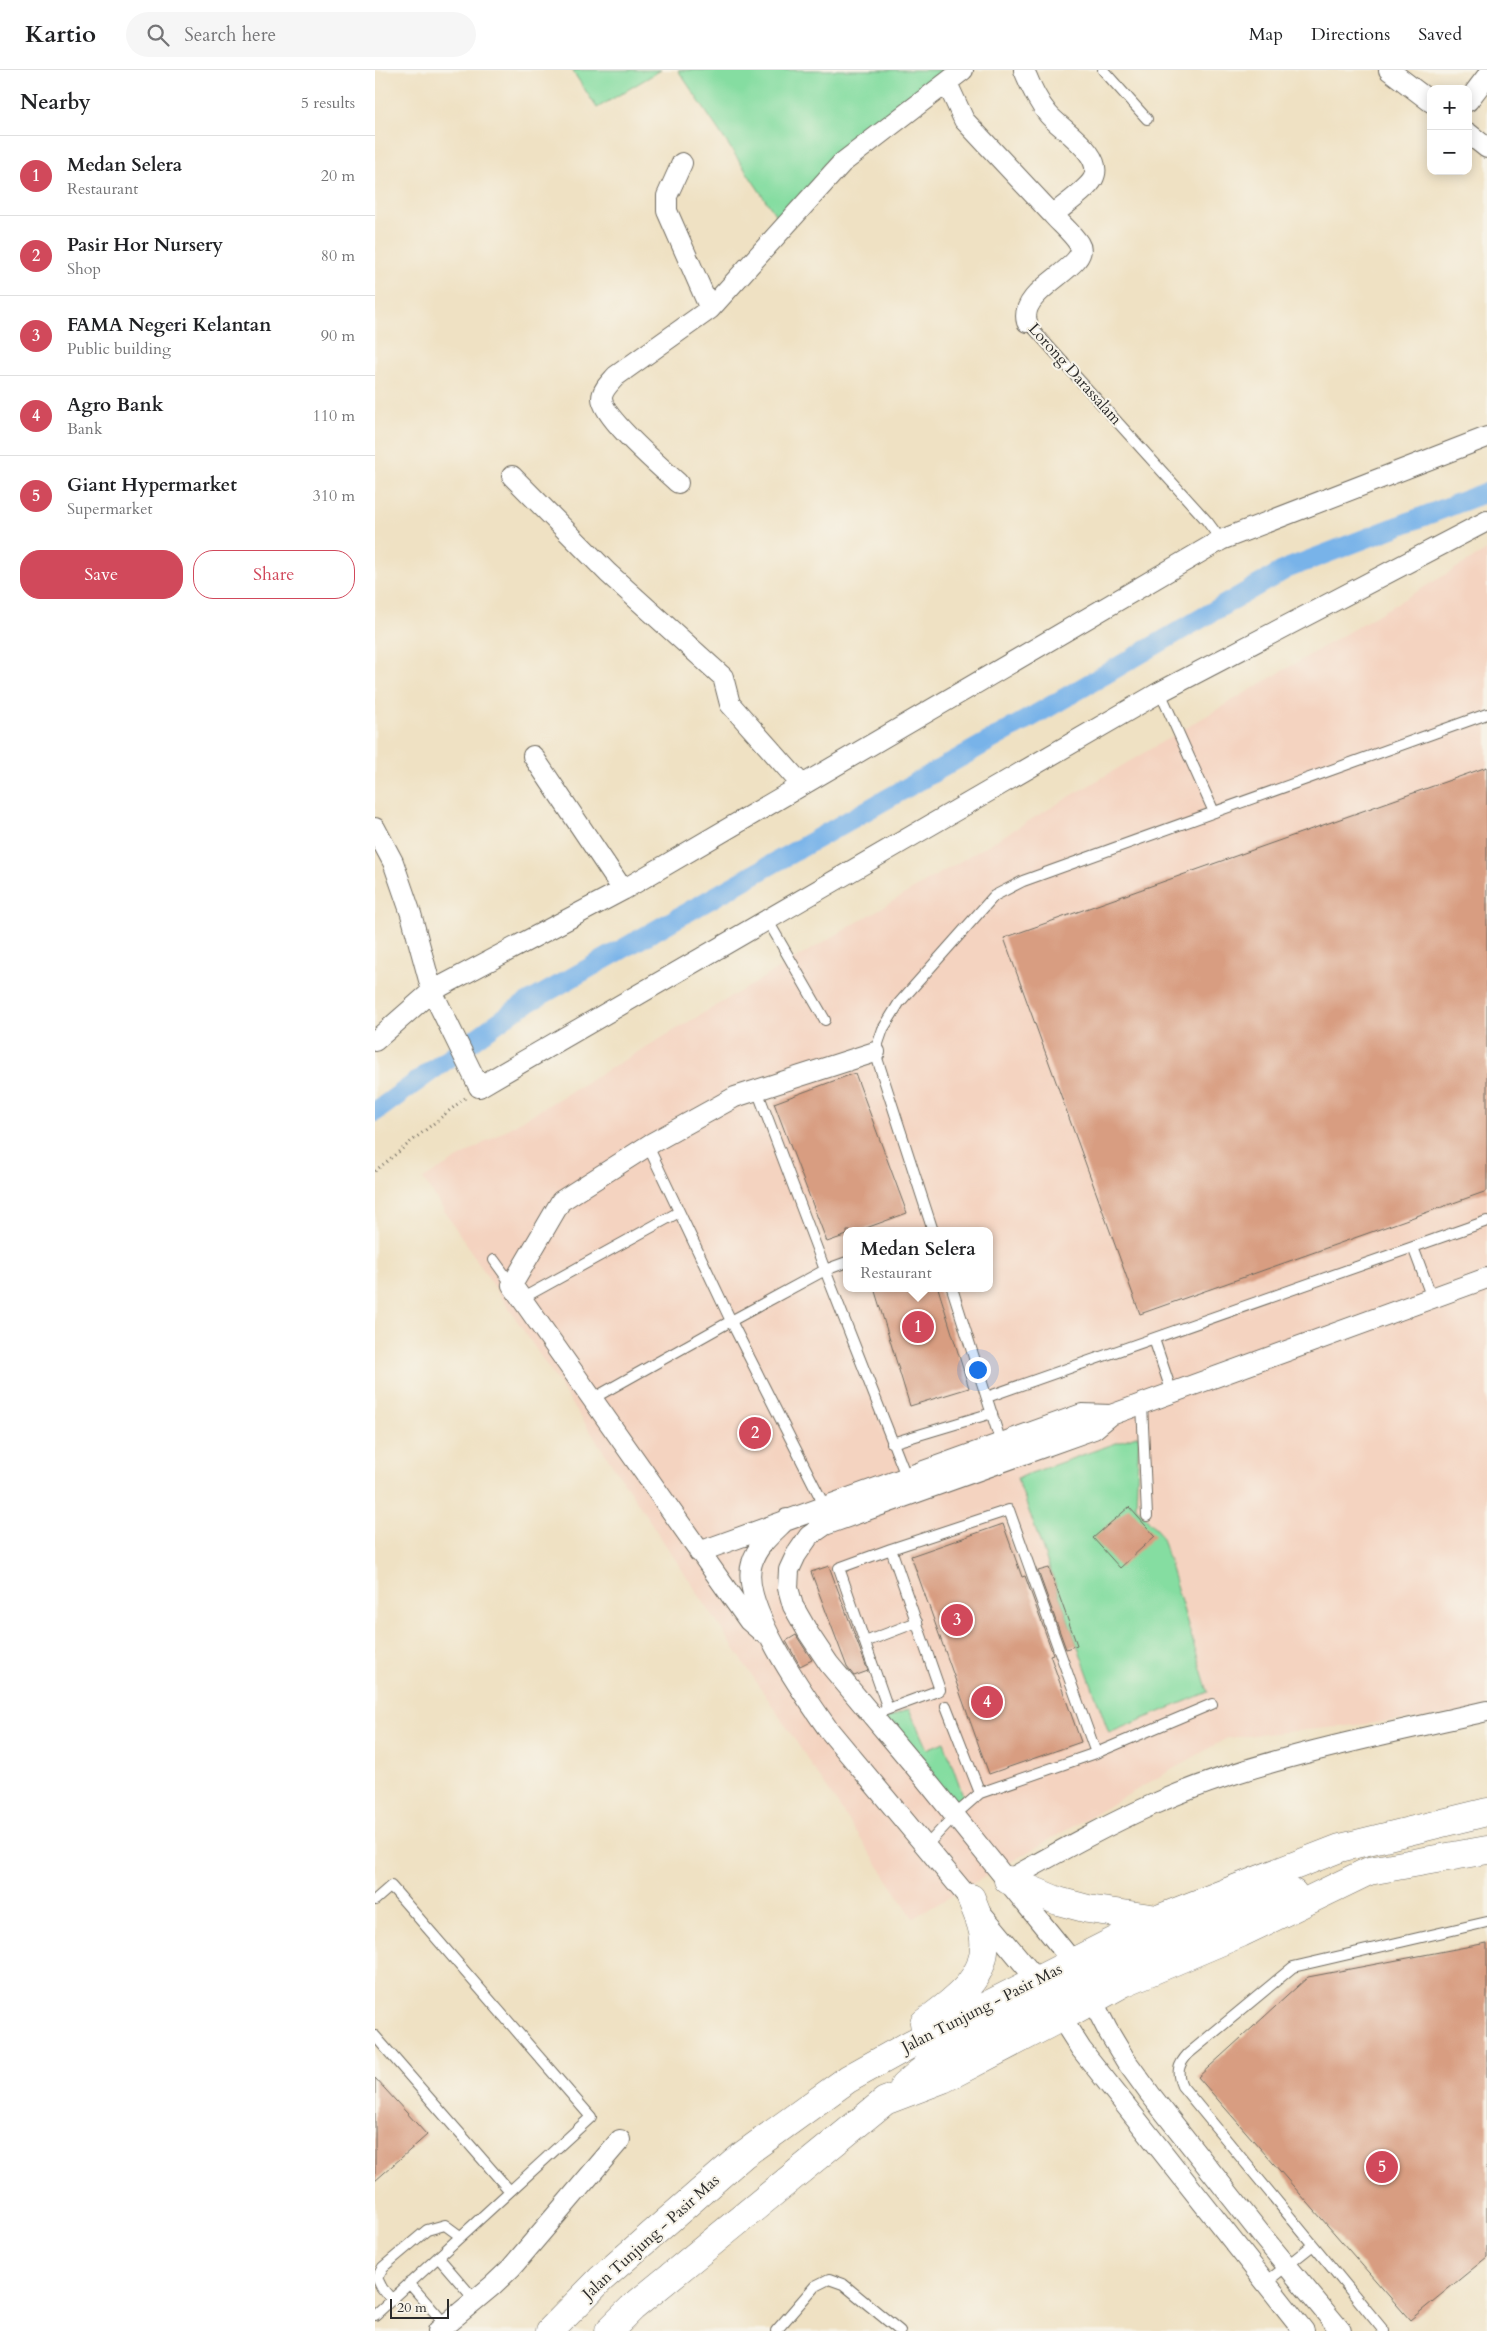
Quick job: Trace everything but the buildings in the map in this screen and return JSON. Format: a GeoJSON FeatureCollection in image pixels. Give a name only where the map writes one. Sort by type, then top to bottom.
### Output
{"type":"FeatureCollection","features":[{"type":"Feature","properties":{"kind":"main road","name":"Jalan Tunjung - Pasir Mas"},"geometry":{"type":"LineString","coordinates":[[550,2331],[601,2279],[743,2155],[848,2079],[1049,1998],[1083,1981],[1158,1919],[1340,1848],[1487,1812]]}},
{"type":"Feature","properties":{"kind":"main road","name":"Jalan Tunjung - Pasir Mas"},"geometry":{"type":"LineString","coordinates":[[609,2331],[633,2308],[885,2101],[943,2079],[1049,1998],[1083,1981],[1123,1983],[1241,1934],[1369,1871],[1487,1850]]}},
{"type":"Feature","properties":{"kind":"main road"},"geometry":{"type":"LineString","coordinates":[[1008,1880],[1058,1901],[1088,1909],[1158,1919]]}},
{"type":"Feature","properties":{"kind":"main road"},"geometry":{"type":"LineString","coordinates":[[848,2079],[949,2005],[968,1987],[978,1973],[985,1939],[981,1922],[971,1898]]}},
{"type":"Feature","properties":{"kind":"street"},"geometry":{"type":"LineString","coordinates":[[678,483],[623,430],[603,406],[602,397],[616,376],[710,309],[842,163],[963,70]]}},
{"type":"Feature","properties":{"kind":"street"},"geometry":{"type":"LineString","coordinates":[[947,83],[964,120],[1053,215],[1092,181],[1095,173],[1095,163],[1089,154],[1048,114],[1024,70]]}},
{"type":"Feature","properties":{"kind":"street"},"geometry":{"type":"LineString","coordinates":[[1389,70],[1427,99]]}},
{"type":"Feature","properties":{"kind":"street"},"geometry":{"type":"LineString","coordinates":[[1472,96],[1487,76]]}},
{"type":"Feature","properties":{"kind":"street"},"geometry":{"type":"LineString","coordinates":[[1472,136],[1487,148]]}},
{"type":"Feature","properties":{"kind":"street"},"geometry":{"type":"LineString","coordinates":[[682,163],[667,196],[667,211],[710,309]]}},
{"type":"Feature","properties":{"kind":"street","name":"Lorong Darassalam"},"geometry":{"type":"LineString","coordinates":[[1027,322],[1026,307],[1043,288],[1076,261],[1081,252],[1080,245],[1053,215]]}},
{"type":"Feature","properties":{"kind":"street"},"geometry":{"type":"LineString","coordinates":[[375,1041],[432,991],[623,890],[1221,540],[1487,438]]}},
{"type":"Feature","properties":{"kind":"street"},"geometry":{"type":"LineString","coordinates":[[511,476],[608,573],[723,677],[730,704],[802,785]]}},
{"type":"Feature","properties":{"kind":"street"},"geometry":{"type":"LineString","coordinates":[[375,828],[393,862],[411,914],[432,991],[477,1083],[768,921],[1160,692],[1487,521]]}},
{"type":"Feature","properties":{"kind":"street"},"geometry":{"type":"LineString","coordinates":[[533,756],[623,890]]}},
{"type":"Feature","properties":{"kind":"street"},"geometry":{"type":"LineString","coordinates":[[775,1643],[749,1621],[517,1292],[561,1201],[648,1146],[735,1097],[875,1052]]}},
{"type":"Feature","properties":{"kind":"street"},"geometry":{"type":"LineString","coordinates":[[1341,2331],[1146,2088],[1108,2031],[1083,1981],[1008,1880],[955,1815],[880,1712],[829,1664],[793,1606],[788,1588],[789,1570],[796,1555],[809,1536],[825,1525],[1094,1429],[1111,1415],[1487,1278]]}},
{"type":"Feature","properties":{"kind":"street"},"geometry":{"type":"LineString","coordinates":[[699,1552],[824,1505],[1082,1414],[1111,1415]]}},
{"type":"Feature","properties":{"kind":"street"},"geometry":{"type":"LineString","coordinates":[[787,1519],[759,1548],[751,1564],[749,1581],[754,1602],[799,1688],[828,1729],[971,1898],[1049,1998],[1081,2049],[1304,2331]]}},
{"type":"Feature","properties":{"kind":"street"},"geometry":{"type":"LineString","coordinates":[[1008,1880],[1103,1828],[1153,1804],[1211,1783],[1278,1761],[1487,1711]]}},
{"type":"Feature","properties":{"kind":"street"},"geometry":{"type":"LineString","coordinates":[[442,2328],[511,2268],[620,2140]]}},
{"type":"Feature","properties":{"kind":"lane"},"geometry":{"type":"LineString","coordinates":[[1103,70],[1147,119]]}},
{"type":"Feature","properties":{"kind":"lane","name":"Lorong Darassalam"},"geometry":{"type":"LineString","coordinates":[[1027,322],[1207,521],[1221,540]]}},
{"type":"Feature","properties":{"kind":"lane"},"geometry":{"type":"LineString","coordinates":[[1160,692],[1213,812]]}},
{"type":"Feature","properties":{"kind":"lane"},"geometry":{"type":"LineString","coordinates":[[931,1227],[875,1052],[883,1029],[899,1003],[994,896],[1023,881],[1487,714]]}},
{"type":"Feature","properties":{"kind":"lane"},"geometry":{"type":"LineString","coordinates":[[768,921],[825,1020]]}},
{"type":"Feature","properties":{"kind":"lane"},"geometry":{"type":"LineString","coordinates":[[757,1090],[906,1476]]}},
{"type":"Feature","properties":{"kind":"lane"},"geometry":{"type":"LineString","coordinates":[[648,1146],[731,1321],[824,1505]]}},
{"type":"Feature","properties":{"kind":"lane"},"geometry":{"type":"LineString","coordinates":[[494,1260],[517,1292],[679,1212]]}},
{"type":"Feature","properties":{"kind":"lane"},"geometry":{"type":"LineString","coordinates":[[987,1397],[1487,1221]]}},
{"type":"Feature","properties":{"kind":"lane"},"geometry":{"type":"LineString","coordinates":[[1413,1247],[1432,1298]]}},
{"type":"Feature","properties":{"kind":"lane"},"geometry":{"type":"LineString","coordinates":[[592,1399],[825,1270],[843,1263]]}},
{"type":"Feature","properties":{"kind":"lane"},"geometry":{"type":"LineString","coordinates":[[953,1292],[1001,1442]]}},
{"type":"Feature","properties":{"kind":"lane"},"geometry":{"type":"LineString","coordinates":[[1154,1339],[1172,1393]]}},
{"type":"Feature","properties":{"kind":"lane"},"geometry":{"type":"LineString","coordinates":[[1142,1404],[1147,1516]]}},
{"type":"Feature","properties":{"kind":"lane"},"geometry":{"type":"LineString","coordinates":[[892,1443],[992,1413]]}},
{"type":"Feature","properties":{"kind":"lane"},"geometry":{"type":"LineString","coordinates":[[891,1549],[940,1690],[880,1712],[865,1642],[839,1568],[891,1549],[1009,1510],[1096,1754]]}},
{"type":"Feature","properties":{"kind":"lane"},"geometry":{"type":"LineString","coordinates":[[865,1642],[917,1622]]}},
{"type":"Feature","properties":{"kind":"lane"},"geometry":{"type":"LineString","coordinates":[[927,1846],[955,1815],[981,1793],[1096,1754],[1212,1704]]}},
{"type":"Feature","properties":{"kind":"lane"},"geometry":{"type":"LineString","coordinates":[[946,1706],[981,1793]]}},
{"type":"Feature","properties":{"kind":"lane"},"geometry":{"type":"LineString","coordinates":[[375,1900],[391,1886],[591,2117],[375,2315]]}},
{"type":"Feature","properties":{"kind":"lane"},"geometry":{"type":"LineString","coordinates":[[1384,2331],[1182,2086],[1177,2075],[1179,2064],[1188,2054],[1293,1967],[1487,1922]]}},
{"type":"Feature","properties":{"kind":"lane"},"geometry":{"type":"LineString","coordinates":[[375,2036],[510,2191]]}},
{"type":"Feature","properties":{"kind":"lane"},"geometry":{"type":"LineString","coordinates":[[392,2300],[382,2288],[377,2278],[383,2267],[427,2230],[445,2225],[460,2236]]}},
{"type":"Feature","properties":{"kind":"lane"},"geometry":{"type":"LineString","coordinates":[[1265,2283],[1313,2245]]}},
{"type":"Feature","properties":{"kind":"lane"},"geometry":{"type":"LineString","coordinates":[[438,2257],[475,2300]]}},
{"type":"Feature","properties":{"kind":"lane"},"geometry":{"type":"LineString","coordinates":[[776,2331],[815,2286],[821,2281],[829,2279],[843,2284],[900,2331]]}},
{"type":"Feature","properties":{"kind":"lane"},"geometry":{"type":"LineString","coordinates":[[409,2283],[442,2328]]}},
{"type":"Feature","properties":{"kind":"path"},"geometry":{"type":"LineString","coordinates":[[375,1171],[477,1083]]}},
{"type":"Feature","properties":{"kind":"shaded area"},"geometry":{"type":"Polygon","coordinates":[[[1487,550],[1487,1712],[1227,1738],[913,1918],[423,1179],[1487,550]]]}},
{"type":"Feature","properties":{"kind":"green space"},"geometry":{"type":"Polygon","coordinates":[[[572,70],[661,70],[597,108],[572,70]]]}},
{"type":"Feature","properties":{"kind":"green space"},"geometry":{"type":"Polygon","coordinates":[[[678,70],[949,70],[779,220],[678,70]]]}},
{"type":"Feature","properties":{"kind":"green space"},"geometry":{"type":"Polygon","coordinates":[[[1139,1435],[1136,1506],[1161,1535],[1208,1692],[1109,1733],[1017,1478],[1139,1435]]]}},
{"type":"Feature","properties":{"kind":"green space"},"geometry":{"type":"Polygon","coordinates":[[[909,1709],[927,1749],[944,1742],[964,1798],[953,1807],[881,1720],[909,1709]]]}},
{"type":"Feature","properties":{"kind":"waterway"},"geometry":{"type":"LineString","coordinates":[[375,1112],[515,1010],[1049,707],[1286,569],[1487,492]]}},
{"type":"Feature","properties":{"kind":"place","name":"Medan Selera"},"geometry":{"type":"Point","coordinates":[918,1327]}},
{"type":"Feature","properties":{"kind":"place","name":"Pasir Hor Nursery"},"geometry":{"type":"Point","coordinates":[755,1433]}},
{"type":"Feature","properties":{"kind":"place","name":"FAMA Negeri Kelantan"},"geometry":{"type":"Point","coordinates":[957,1620]}},
{"type":"Feature","properties":{"kind":"place","name":"Agro Bank"},"geometry":{"type":"Point","coordinates":[987,1702]}},
{"type":"Feature","properties":{"kind":"place","name":"Giant Hypermarket"},"geometry":{"type":"Point","coordinates":[1382,2167]}}]}
